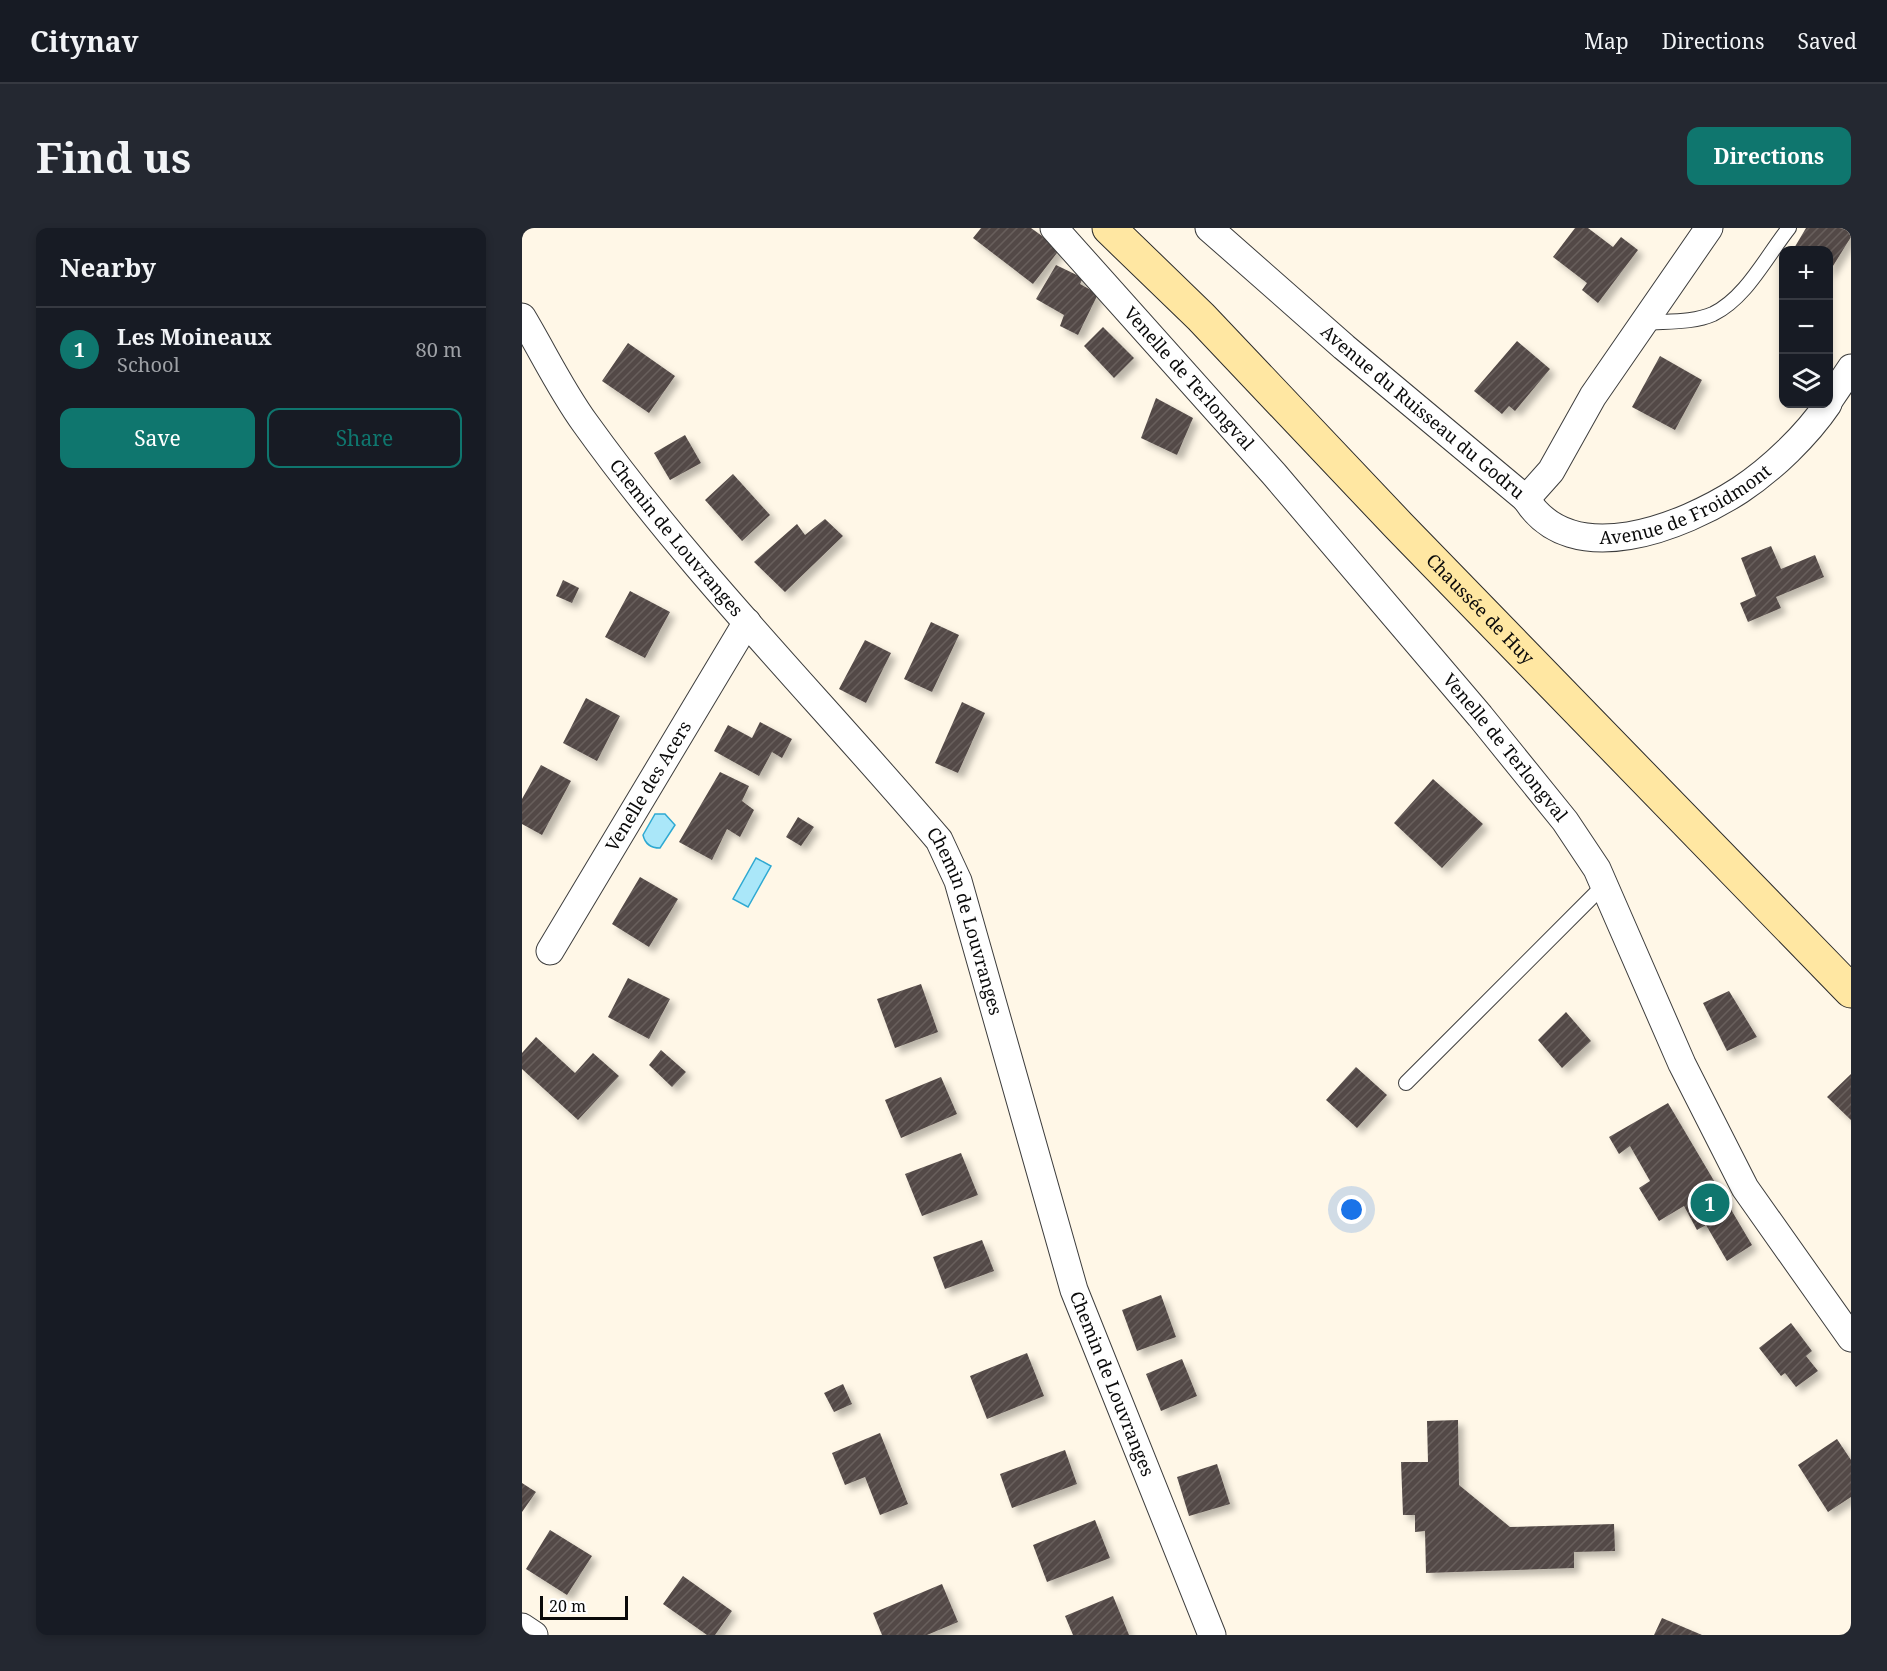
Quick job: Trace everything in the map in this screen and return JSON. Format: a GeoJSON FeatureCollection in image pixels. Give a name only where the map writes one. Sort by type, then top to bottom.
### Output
{"type":"FeatureCollection","features":[{"type":"Feature","properties":{"kind":"main road","name":"Chaussée de Huy"},"geometry":{"type":"LineString","coordinates":[[1109,228],[1201,317],[1399,526],[1851,991]]}},
{"type":"Feature","properties":{"kind":"street","name":"Venelle de Terlongval"},"geometry":{"type":"LineString","coordinates":[[1054,228],[1274,474],[1480,716],[1565,821],[1597,869],[1682,1064],[1745,1188],[1851,1338]]}},
{"type":"Feature","properties":{"kind":"street","name":"Avenue du Ruisseau du Godru"},"geometry":{"type":"LineString","coordinates":[[1209,228],[1344,347],[1526,499],[1551,471],[1593,396],[1644,323],[1700,232]]}},
{"type":"Feature","properties":{"kind":"street","name":"Chemin de Louvranges"},"geometry":{"type":"LineString","coordinates":[[522,317],[583,421],[693,561],[939,840],[957,881],[1074,1290],[1212,1635]]}},
{"type":"Feature","properties":{"kind":"street","name":"Avenue de Froidmont"},"geometry":{"type":"LineString","coordinates":[[1833,395],[1851,368]]}},
{"type":"Feature","properties":{"kind":"street","name":"Avenue de Froidmont"},"geometry":{"type":"LineString","coordinates":[[1526,499],[1534,512],[1551,527],[1569,535],[1616,538],[1647,531],[1712,506],[1742,489],[1817,420],[1825,408]]}},
{"type":"Feature","properties":{"kind":"street","name":"Venelle des Acers"},"geometry":{"type":"LineString","coordinates":[[550,951],[747,622]]}},
{"type":"Feature","properties":{"kind":"street"},"geometry":{"type":"LineString","coordinates":[[522,1627],[534,1635]]}},
{"type":"Feature","properties":{"kind":"lane"},"geometry":{"type":"LineString","coordinates":[[1644,323],[1695,319],[1712,314],[1744,292],[1760,264],[1789,228]]}},
{"type":"Feature","properties":{"kind":"lane"},"geometry":{"type":"LineString","coordinates":[[1406,1083],[1603,886]]}},
{"type":"Feature","properties":{"kind":"water"},"geometry":{"type":"Polygon","coordinates":[[[655,814],[665,814],[675,825],[660,848],[649,845],[643,835],[655,814]]]}},
{"type":"Feature","properties":{"kind":"water"},"geometry":{"type":"Polygon","coordinates":[[[756,858],[771,866],[748,907],[733,899],[756,858]]]}},
{"type":"Feature","properties":{"kind":"building"},"geometry":{"type":"Polygon","coordinates":[[[981,228],[1031,228],[1060,249],[1033,284],[973,238],[981,228]]]}},
{"type":"Feature","properties":{"kind":"building"},"geometry":{"type":"Polygon","coordinates":[[[1575,228],[1588,228],[1613,247],[1621,237],[1638,250],[1598,303],[1582,290],[1587,283],[1553,257],[1575,228]]]}},
{"type":"Feature","properties":{"kind":"building"},"geometry":{"type":"Polygon","coordinates":[[[1806,228],[1851,228],[1851,237],[1833,266],[1833,246],[1795,246],[1806,228]]]}},
{"type":"Feature","properties":{"kind":"building"},"geometry":{"type":"Polygon","coordinates":[[[1056,265],[1083,278],[1080,284],[1098,294],[1078,335],[1060,326],[1064,315],[1036,299],[1056,265]]]}},
{"type":"Feature","properties":{"kind":"building"},"geometry":{"type":"Polygon","coordinates":[[[1103,327],[1134,358],[1114,378],[1084,346],[1103,327]]]}},
{"type":"Feature","properties":{"kind":"building"},"geometry":{"type":"Polygon","coordinates":[[[1517,341],[1550,369],[1515,411],[1509,406],[1502,414],[1474,391],[1517,341]]]}},
{"type":"Feature","properties":{"kind":"building"},"geometry":{"type":"Polygon","coordinates":[[[628,343],[675,376],[649,413],[602,381],[628,343]]]}},
{"type":"Feature","properties":{"kind":"building"},"geometry":{"type":"Polygon","coordinates":[[[1660,356],[1702,380],[1675,430],[1632,407],[1660,356]]]}},
{"type":"Feature","properties":{"kind":"building"},"geometry":{"type":"Polygon","coordinates":[[[1156,398],[1193,418],[1177,455],[1141,438],[1156,398]]]}},
{"type":"Feature","properties":{"kind":"building"},"geometry":{"type":"Polygon","coordinates":[[[685,435],[701,463],[670,480],[654,453],[685,435]]]}},
{"type":"Feature","properties":{"kind":"building"},"geometry":{"type":"Polygon","coordinates":[[[733,474],[770,515],[742,541],[705,500],[733,474]]]}},
{"type":"Feature","properties":{"kind":"building"},"geometry":{"type":"Polygon","coordinates":[[[825,519],[843,536],[785,592],[754,562],[797,524],[805,535],[825,519]]]}},
{"type":"Feature","properties":{"kind":"building"},"geometry":{"type":"Polygon","coordinates":[[[1771,546],[1781,569],[1815,555],[1824,577],[1776,597],[1781,608],[1748,622],[1740,603],[1756,596],[1741,558],[1771,546]]]}},
{"type":"Feature","properties":{"kind":"building"},"geometry":{"type":"Polygon","coordinates":[[[563,580],[579,588],[572,603],[556,596],[563,580]]]}},
{"type":"Feature","properties":{"kind":"building"},"geometry":{"type":"Polygon","coordinates":[[[630,591],[670,612],[645,658],[605,637],[630,591]]]}},
{"type":"Feature","properties":{"kind":"building"},"geometry":{"type":"Polygon","coordinates":[[[931,622],[959,635],[932,692],[904,679],[931,622]]]}},
{"type":"Feature","properties":{"kind":"building"},"geometry":{"type":"Polygon","coordinates":[[[865,640],[891,653],[866,703],[839,689],[865,640]]]}},
{"type":"Feature","properties":{"kind":"building"},"geometry":{"type":"Polygon","coordinates":[[[586,698],[620,716],[597,761],[563,743],[586,698]]]}},
{"type":"Feature","properties":{"kind":"building"},"geometry":{"type":"Polygon","coordinates":[[[962,702],[985,713],[958,773],[935,763],[962,702]]]}},
{"type":"Feature","properties":{"kind":"building"},"geometry":{"type":"Polygon","coordinates":[[[760,722],[792,739],[782,758],[772,752],[759,776],[714,751],[728,725],[752,738],[760,722]]]}},
{"type":"Feature","properties":{"kind":"building"},"geometry":{"type":"Polygon","coordinates":[[[541,765],[571,781],[542,835],[522,824],[522,799],[541,765]]]}},
{"type":"Feature","properties":{"kind":"building"},"geometry":{"type":"Polygon","coordinates":[[[720,772],[749,786],[742,801],[754,810],[740,837],[727,829],[712,860],[679,842],[720,772]]]}},
{"type":"Feature","properties":{"kind":"building"},"geometry":{"type":"Polygon","coordinates":[[[1433,779],[1483,824],[1442,868],[1394,823],[1433,779]]]}},
{"type":"Feature","properties":{"kind":"building"},"geometry":{"type":"Polygon","coordinates":[[[798,817],[814,827],[801,846],[786,837],[798,817]]]}},
{"type":"Feature","properties":{"kind":"building"},"geometry":{"type":"Polygon","coordinates":[[[640,877],[678,899],[649,947],[612,924],[640,877]]]}},
{"type":"Feature","properties":{"kind":"building"},"geometry":{"type":"Polygon","coordinates":[[[628,978],[670,999],[649,1039],[608,1017],[628,978]]]}},
{"type":"Feature","properties":{"kind":"building"},"geometry":{"type":"Polygon","coordinates":[[[921,984],[938,1032],[895,1048],[877,999],[921,984]]]}},
{"type":"Feature","properties":{"kind":"building"},"geometry":{"type":"Polygon","coordinates":[[[1729,991],[1757,1037],[1727,1051],[1703,1003],[1729,991]]]}},
{"type":"Feature","properties":{"kind":"building"},"geometry":{"type":"Polygon","coordinates":[[[1566,1012],[1591,1041],[1562,1068],[1538,1040],[1566,1012]]]}},
{"type":"Feature","properties":{"kind":"building"},"geometry":{"type":"Polygon","coordinates":[[[536,1037],[575,1073],[593,1053],[619,1076],[578,1120],[522,1069],[522,1053],[536,1037]]]}},
{"type":"Feature","properties":{"kind":"building"},"geometry":{"type":"Polygon","coordinates":[[[661,1050],[686,1072],[672,1087],[649,1065],[661,1050]]]}},
{"type":"Feature","properties":{"kind":"building"},"geometry":{"type":"Polygon","coordinates":[[[1356,1067],[1387,1095],[1357,1128],[1326,1100],[1356,1067]]]}},
{"type":"Feature","properties":{"kind":"building"},"geometry":{"type":"Polygon","coordinates":[[[1851,1074],[1851,1120],[1827,1097],[1851,1074]]]}},
{"type":"Feature","properties":{"kind":"building"},"geometry":{"type":"Polygon","coordinates":[[[941,1077],[957,1114],[901,1138],[885,1100],[941,1077]]]}},
{"type":"Feature","properties":{"kind":"building"},"geometry":{"type":"Polygon","coordinates":[[[1668,1103],[1752,1245],[1727,1261],[1706,1225],[1697,1230],[1684,1206],[1659,1221],[1639,1188],[1650,1181],[1630,1146],[1619,1154],[1609,1137],[1668,1103]]]}},
{"type":"Feature","properties":{"kind":"building"},"geometry":{"type":"Polygon","coordinates":[[[961,1153],[978,1195],[922,1216],[905,1174],[961,1153]]]}},
{"type":"Feature","properties":{"kind":"building"},"geometry":{"type":"Polygon","coordinates":[[[982,1240],[994,1271],[945,1289],[933,1257],[982,1240]]]}},
{"type":"Feature","properties":{"kind":"building"},"geometry":{"type":"Polygon","coordinates":[[[1161,1295],[1176,1337],[1137,1351],[1122,1310],[1161,1295]]]}},
{"type":"Feature","properties":{"kind":"building"},"geometry":{"type":"Polygon","coordinates":[[[1791,1323],[1812,1351],[1806,1356],[1818,1371],[1796,1387],[1785,1373],[1781,1376],[1759,1348],[1791,1323]]]}},
{"type":"Feature","properties":{"kind":"building"},"geometry":{"type":"Polygon","coordinates":[[[1027,1353],[1044,1396],[987,1419],[970,1376],[1027,1353]]]}},
{"type":"Feature","properties":{"kind":"building"},"geometry":{"type":"Polygon","coordinates":[[[1182,1359],[1197,1396],[1161,1411],[1146,1374],[1182,1359]]]}},
{"type":"Feature","properties":{"kind":"building"},"geometry":{"type":"Polygon","coordinates":[[[843,1384],[852,1404],[834,1412],[824,1393],[843,1384]]]}},
{"type":"Feature","properties":{"kind":"building"},"geometry":{"type":"Polygon","coordinates":[[[1458,1420],[1459,1485],[1510,1527],[1614,1524],[1615,1551],[1574,1552],[1574,1568],[1426,1573],[1425,1531],[1415,1532],[1415,1515],[1403,1515],[1401,1462],[1428,1462],[1427,1421],[1458,1420]]]}},
{"type":"Feature","properties":{"kind":"building"},"geometry":{"type":"Polygon","coordinates":[[[880,1433],[908,1504],[880,1515],[865,1477],[845,1485],[832,1453],[880,1433]]]}},
{"type":"Feature","properties":{"kind":"building"},"geometry":{"type":"Polygon","coordinates":[[[1837,1439],[1851,1460],[1851,1497],[1828,1512],[1798,1465],[1837,1439]]]}},
{"type":"Feature","properties":{"kind":"building"},"geometry":{"type":"Polygon","coordinates":[[[1065,1450],[1077,1484],[1012,1508],[1000,1474],[1065,1450]]]}},
{"type":"Feature","properties":{"kind":"building"},"geometry":{"type":"Polygon","coordinates":[[[1217,1464],[1230,1504],[1189,1516],[1177,1477],[1217,1464]]]}},
{"type":"Feature","properties":{"kind":"building"},"geometry":{"type":"Polygon","coordinates":[[[522,1483],[536,1492],[522,1512],[522,1483]]]}},
{"type":"Feature","properties":{"kind":"building"},"geometry":{"type":"Polygon","coordinates":[[[1095,1520],[1110,1558],[1047,1582],[1033,1545],[1095,1520]]]}},
{"type":"Feature","properties":{"kind":"building"},"geometry":{"type":"Polygon","coordinates":[[[550,1530],[592,1556],[567,1595],[526,1569],[550,1530]]]}},
{"type":"Feature","properties":{"kind":"building"},"geometry":{"type":"Polygon","coordinates":[[[683,1576],[732,1611],[715,1635],[707,1635],[663,1604],[683,1576]]]}},
{"type":"Feature","properties":{"kind":"building"},"geometry":{"type":"Polygon","coordinates":[[[942,1584],[958,1622],[927,1635],[882,1635],[873,1613],[942,1584]]]}},
{"type":"Feature","properties":{"kind":"building"},"geometry":{"type":"Polygon","coordinates":[[[1113,1596],[1129,1635],[1073,1635],[1065,1616],[1113,1596]]]}},
{"type":"Feature","properties":{"kind":"building"},"geometry":{"type":"Polygon","coordinates":[[[1662,1618],[1702,1635],[1654,1635],[1662,1618]]]}},
{"type":"Feature","properties":{"kind":"place","name":"Les Moineaux"},"geometry":{"type":"Point","coordinates":[1710,1203]}}]}
